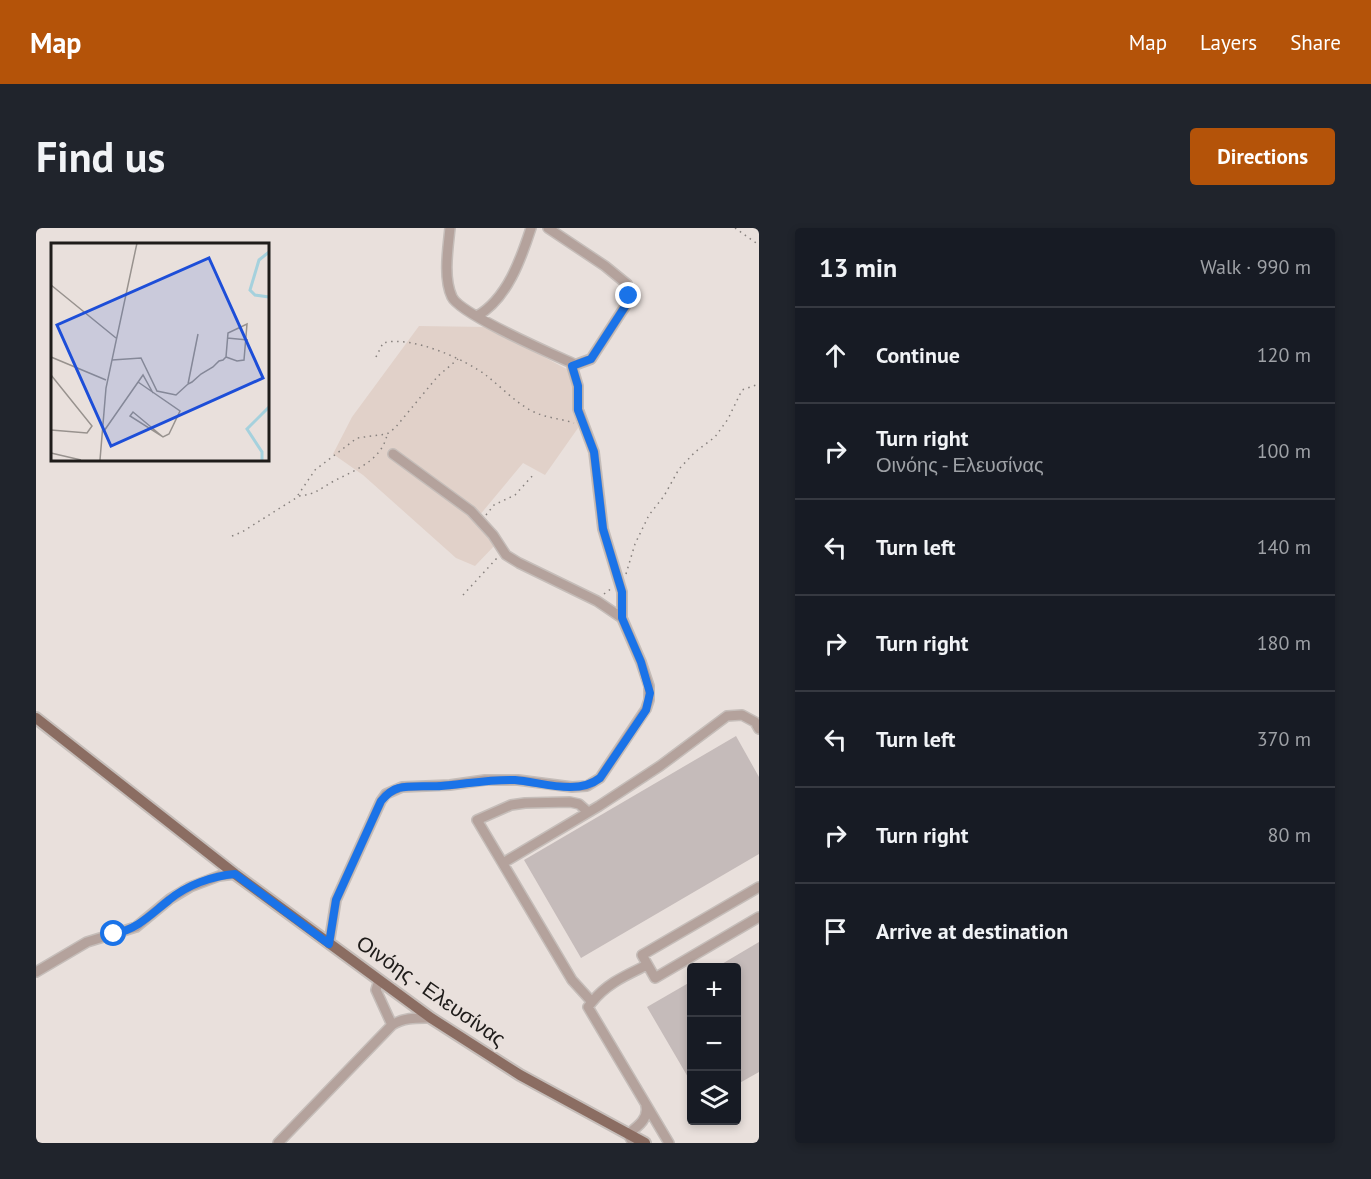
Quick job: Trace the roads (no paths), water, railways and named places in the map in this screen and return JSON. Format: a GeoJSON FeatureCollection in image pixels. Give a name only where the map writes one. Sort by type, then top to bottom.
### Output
{"type":"FeatureCollection","features":[{"type":"Feature","properties":{"kind":"main road","name":"Οινόης - Ελευσίνας"},"geometry":{"type":"LineString","coordinates":[[36,718],[235,874],[432,1018],[520,1075],[630,1138],[645,1143]]}},
{"type":"Feature","properties":{"kind":"street"},"geometry":{"type":"LineString","coordinates":[[329,944],[336,900],[386,794],[402,787],[450,785],[485,780],[518,780],[581,787],[594,783],[600,778],[646,710],[649,700],[649,686],[622,618],[622,592],[603,529],[594,452],[578,410],[574,364],[477,316],[456,303],[448,279],[450,228]]}},
{"type":"Feature","properties":{"kind":"street"},"geometry":{"type":"LineString","coordinates":[[477,316],[489,309],[500,295],[523,253],[531,228]]}},
{"type":"Feature","properties":{"kind":"street"},"geometry":{"type":"LineString","coordinates":[[548,228],[605,266],[627,284],[629,291],[626,305],[591,359],[574,371]]}},
{"type":"Feature","properties":{"kind":"street"},"geometry":{"type":"LineString","coordinates":[[393,454],[471,511],[506,555],[597,601],[622,618]]}},
{"type":"Feature","properties":{"kind":"street"},"geometry":{"type":"LineString","coordinates":[[503,862],[660,766],[727,717],[742,715],[755,722],[759,729]]}},
{"type":"Feature","properties":{"kind":"street"},"geometry":{"type":"LineString","coordinates":[[588,812],[579,804],[570,802],[525,803],[511,805],[477,820],[572,980],[592,1002]]}},
{"type":"Feature","properties":{"kind":"street"},"geometry":{"type":"LineString","coordinates":[[36,972],[87,942],[136,927],[170,899],[190,887],[219,876],[235,874]]}},
{"type":"Feature","properties":{"kind":"street"},"geometry":{"type":"LineString","coordinates":[[759,886],[642,955],[655,978],[759,917]]}},
{"type":"Feature","properties":{"kind":"street"},"geometry":{"type":"LineString","coordinates":[[648,965],[616,979],[599,993],[588,1007],[669,1143]]}},
{"type":"Feature","properties":{"kind":"street"},"geometry":{"type":"LineString","coordinates":[[379,980],[376,990],[392,1025]]}},
{"type":"Feature","properties":{"kind":"street"},"geometry":{"type":"LineString","coordinates":[[278,1143],[392,1025],[399,1020],[409,1018],[432,1018]]}},
{"type":"Feature","properties":{"kind":"street"},"geometry":{"type":"LineString","coordinates":[[630,1138],[647,1112],[646,1104]]}}]}
